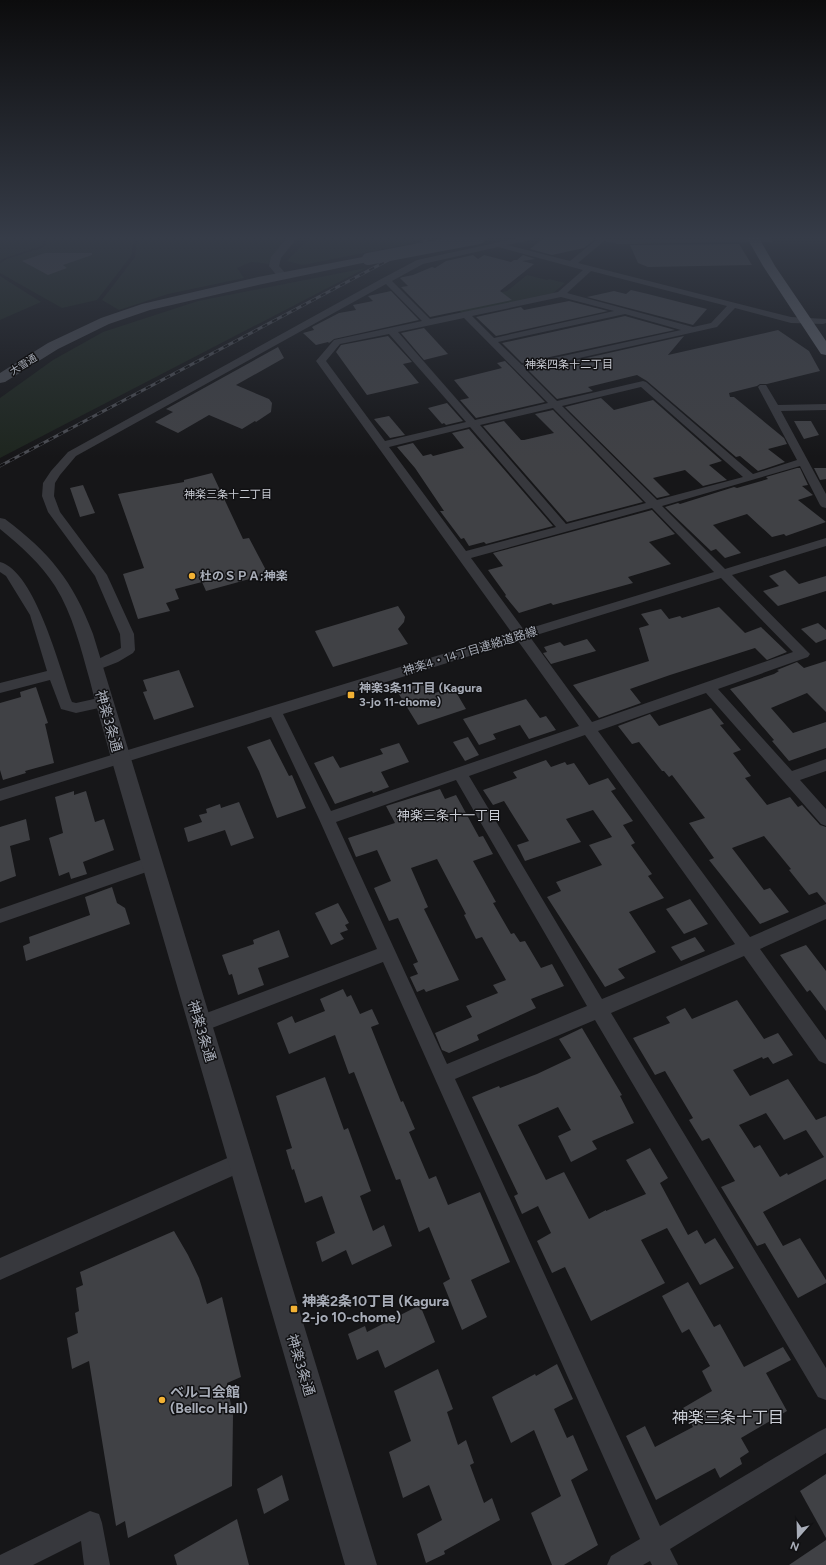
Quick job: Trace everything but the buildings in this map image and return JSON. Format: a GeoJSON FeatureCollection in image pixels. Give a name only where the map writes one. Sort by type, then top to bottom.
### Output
{"type":"FeatureCollection","features":[{"type":"Feature","properties":{"kind":"highway"},"geometry":{"type":"LineString","coordinates":[[799,311],[826,351]]}},
{"type":"Feature","properties":{"kind":"highway"},"geometry":{"type":"LineString","coordinates":[[816,311],[825,323]]}},
{"type":"Feature","properties":{"kind":"main road","name":"大雪通"},"geometry":{"type":"LineString","coordinates":[[0,379],[53,346],[105,321],[134,311]]}},
{"type":"Feature","properties":{"kind":"street"},"geometry":{"type":"LineString","coordinates":[[95,666],[113,659],[128,650],[127,634],[101,575],[54,512],[48,496],[49,484],[55,473],[72,454],[330,311]]}},
{"type":"Feature","properties":{"kind":"street"},"geometry":{"type":"LineString","coordinates":[[417,311],[429,323]]}},
{"type":"Feature","properties":{"kind":"street"},"geometry":{"type":"LineString","coordinates":[[484,311],[337,342],[320,361],[826,1055]]}},
{"type":"Feature","properties":{"kind":"street"},"geometry":{"type":"LineString","coordinates":[[623,311],[693,330]]}},
{"type":"Feature","properties":{"kind":"street"},"geometry":{"type":"LineString","coordinates":[[518,369],[714,325],[727,311]]}},
{"type":"Feature","properties":{"kind":"street"},"geometry":{"type":"LineString","coordinates":[[756,311],[791,320],[825,323]]}},
{"type":"Feature","properties":{"kind":"street"},"geometry":{"type":"LineString","coordinates":[[491,341],[626,312]]}},
{"type":"Feature","properties":{"kind":"street"},"geometry":{"type":"LineString","coordinates":[[327,820],[803,654],[466,315]]}},
{"type":"Feature","properties":{"kind":"street"},"geometry":{"type":"LineString","coordinates":[[392,331],[564,528]]}},
{"type":"Feature","properties":{"kind":"street"},"geometry":{"type":"LineString","coordinates":[[382,445],[643,384],[751,478]]}},
{"type":"Feature","properties":{"kind":"street"},"geometry":{"type":"LineString","coordinates":[[763,388],[826,505]]}},
{"type":"Feature","properties":{"kind":"street"},"geometry":{"type":"LineString","coordinates":[[774,408],[826,407]]}},
{"type":"Feature","properties":{"kind":"street"},"geometry":{"type":"LineString","coordinates":[[463,556],[751,478],[803,462]]}},
{"type":"Feature","properties":{"kind":"street","name":"神楽3条通"},"geometry":{"type":"LineString","coordinates":[[0,522],[27,543],[49,567],[68,594],[80,621],[95,666],[103,702],[361,1565]]}},
{"type":"Feature","properties":{"kind":"street","name":"神楽4・14丁目連絡道路線"},"geometry":{"type":"LineString","coordinates":[[0,795],[826,542]]}},
{"type":"Feature","properties":{"kind":"street"},"geometry":{"type":"LineString","coordinates":[[0,566],[11,573],[36,615],[66,704],[76,708],[103,702]]}},
{"type":"Feature","properties":{"kind":"street"},"geometry":{"type":"LineString","coordinates":[[0,688],[55,674]]}},
{"type":"Feature","properties":{"kind":"street"},"geometry":{"type":"LineString","coordinates":[[709,687],[826,820]]}},
{"type":"Feature","properties":{"kind":"street"},"geometry":{"type":"LineString","coordinates":[[275,711],[327,820],[660,1554]]}},
{"type":"Feature","properties":{"kind":"street"},"geometry":{"type":"LineString","coordinates":[[789,778],[826,765]]}},
{"type":"Feature","properties":{"kind":"street"},"geometry":{"type":"LineString","coordinates":[[460,774],[599,1010],[826,1388]]}},
{"type":"Feature","properties":{"kind":"street"},"geometry":{"type":"LineString","coordinates":[[0,916],[152,863]]}},
{"type":"Feature","properties":{"kind":"street"},"geometry":{"type":"LineString","coordinates":[[442,1075],[747,947],[826,911]]}},
{"type":"Feature","properties":{"kind":"street"},"geometry":{"type":"LineString","coordinates":[[199,1024],[387,953]]}},
{"type":"Feature","properties":{"kind":"street"},"geometry":{"type":"LineString","coordinates":[[0,1269],[241,1162]]}},
{"type":"Feature","properties":{"kind":"street"},"geometry":{"type":"LineString","coordinates":[[620,1565],[660,1554],[826,1440]]}},
{"type":"Feature","properties":{"kind":"street"},"geometry":{"type":"LineString","coordinates":[[7,1565],[90,1523],[97,1565]]}},
{"type":"Feature","properties":{"kind":"shaded area"},"geometry":{"type":"Polygon","coordinates":[[[0,311],[20,311],[0,320],[0,311]]]}},
{"type":"Feature","properties":{"kind":"shaded area"},"geometry":{"type":"Polygon","coordinates":[[[167,311],[283,311],[0,458],[0,398],[53,360],[103,332],[167,311]]]}},
{"type":"Feature","properties":{"kind":"shaded area"},"geometry":{"type":"Polygon","coordinates":[[[460,311],[472,311],[462,313],[460,311]]]}},
{"type":"Feature","properties":{"kind":"railway"},"geometry":{"type":"LineString","coordinates":[[0,466],[292,311]]}},
{"type":"Feature","properties":{"kind":"place","name":"杜のＳＰＡ;神楽"},"geometry":{"type":"Point","coordinates":[192,576]}},
{"type":"Feature","properties":{"kind":"place","name":"神楽3条11丁目 (Kagura 3-jo 11-chome)"},"geometry":{"type":"Point","coordinates":[351,695]}},
{"type":"Feature","properties":{"kind":"place","name":"神楽2条10丁目 (Kagura 2-jo 10-chome)"},"geometry":{"type":"Point","coordinates":[294,1309]}},
{"type":"Feature","properties":{"kind":"place","name":"ベルコ会館 (Bellco Hall)"},"geometry":{"type":"Point","coordinates":[162,1400]}},
{"type":"Feature","properties":{"kind":"district","name":"神楽四条十二丁目"},"geometry":{"type":"Point","coordinates":[569,364]}},
{"type":"Feature","properties":{"kind":"district","name":"神楽三条十二丁目"},"geometry":{"type":"Point","coordinates":[228,494]}},
{"type":"Feature","properties":{"kind":"district","name":"神楽三条十一丁目"},"geometry":{"type":"Point","coordinates":[449,815]}},
{"type":"Feature","properties":{"kind":"district","name":"神楽三条十丁目"},"geometry":{"type":"Point","coordinates":[728,1417]}}]}
